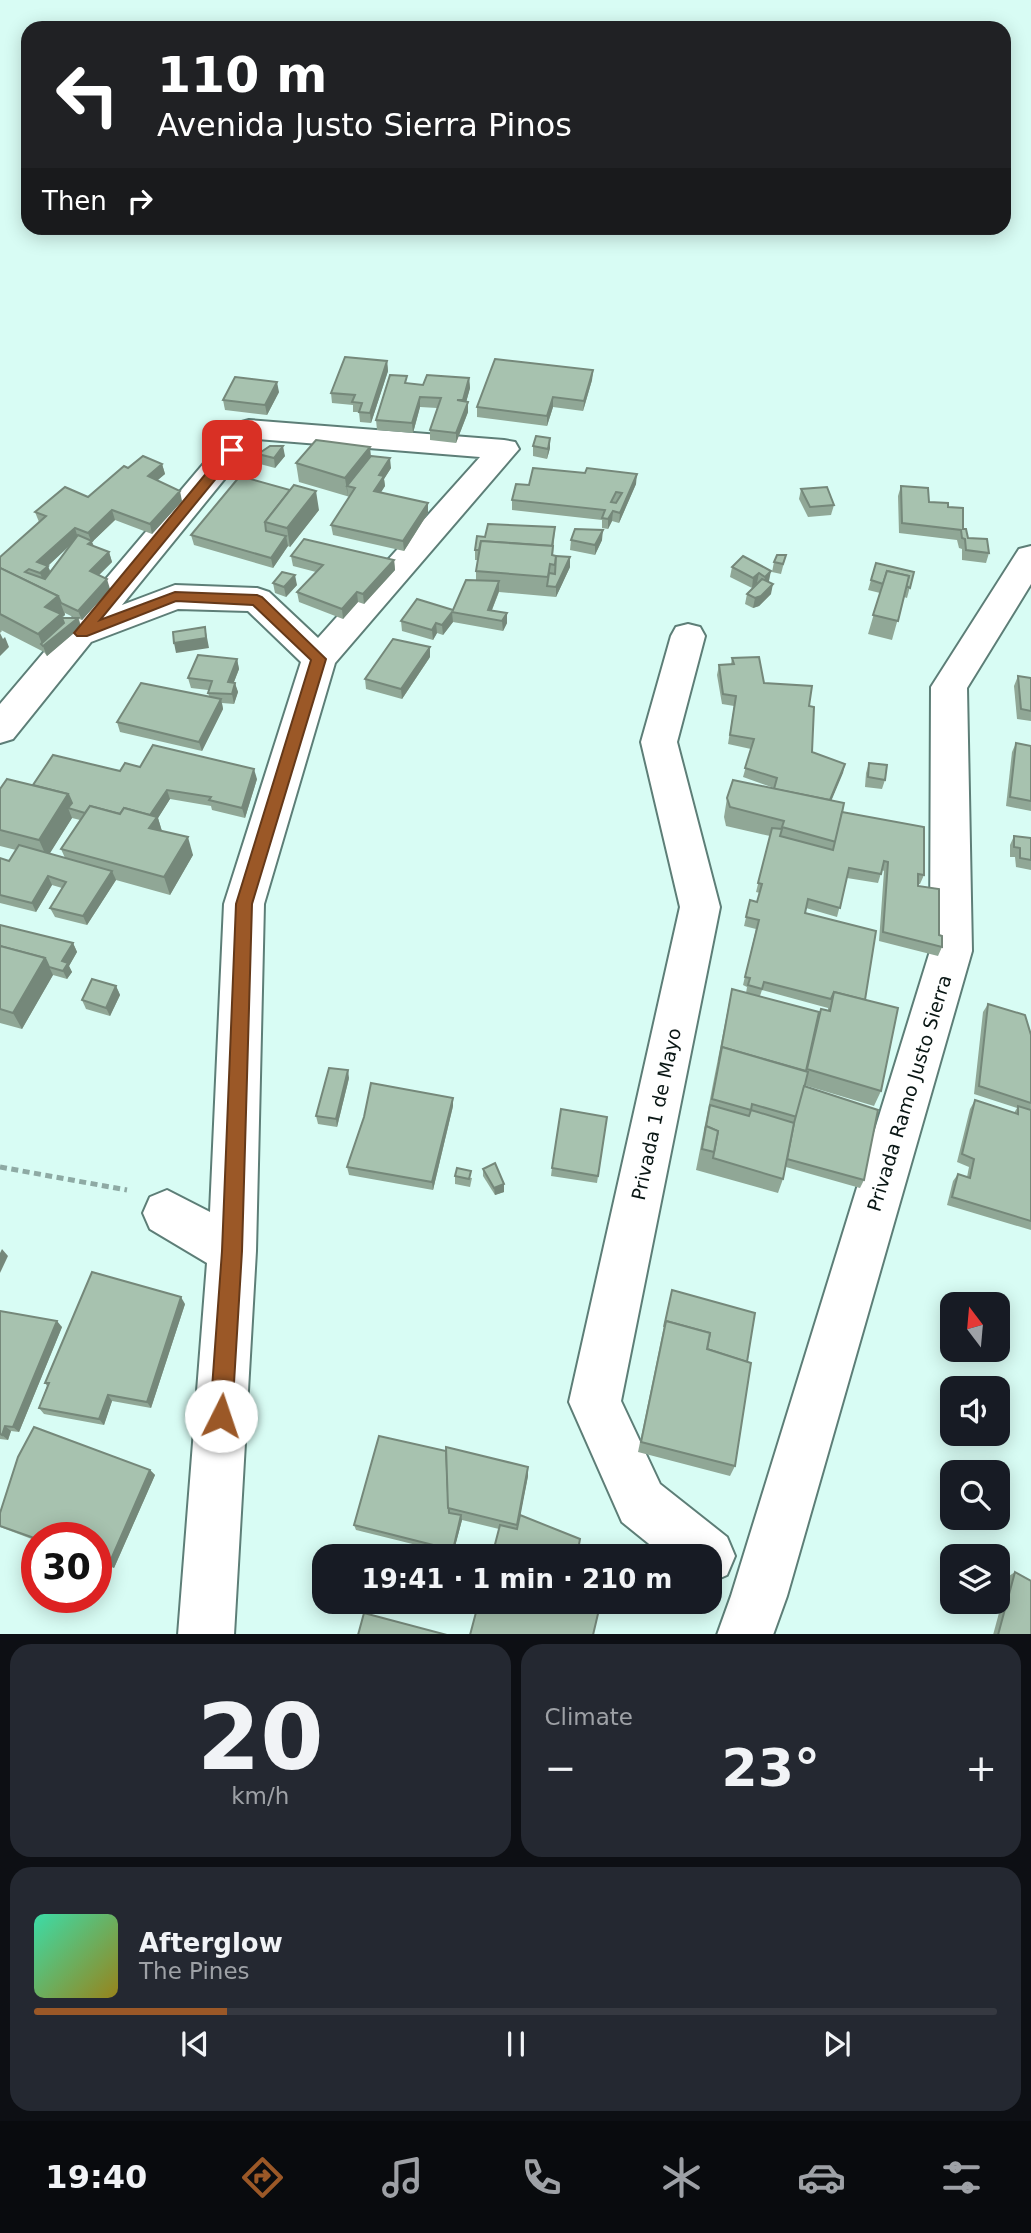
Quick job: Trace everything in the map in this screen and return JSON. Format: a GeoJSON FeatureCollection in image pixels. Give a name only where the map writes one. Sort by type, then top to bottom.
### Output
{"type":"FeatureCollection","features":[{"type":"Feature","properties":{"kind":"street"},"geometry":{"type":"LineString","coordinates":[[0,729],[249,429],[504,449],[319,659],[244,904],[232,1251],[206,1634]]}},
{"type":"Feature","properties":{"kind":"street","name":"Privada Ramo Justo Sierra"},"geometry":{"type":"LineString","coordinates":[[752,1615],[951,951],[949,687],[1031,557]]}},
{"type":"Feature","properties":{"kind":"street"},"geometry":{"type":"LineString","coordinates":[[82,633],[175,597],[257,600],[319,659]]}},
{"type":"Feature","properties":{"kind":"street","name":"Privada 1 de Mayo"},"geometry":{"type":"LineString","coordinates":[[688,636],[659,742],[700,907],[595,1402],[641,1503],[693,1544]]}},
{"type":"Feature","properties":{"kind":"street"},"geometry":{"type":"LineString","coordinates":[[167,1213],[232,1251]]}},
{"type":"Feature","properties":{"kind":"street","name":"Privada 1 de Mayo"},"geometry":{"type":"LineString","coordinates":[[722,1575],[752,1615]]}},
{"type":"Feature","properties":{"kind":"path"},"geometry":{"type":"LineString","coordinates":[[0,1167],[120,1187],[167,1213]]}},
{"type":"Feature","properties":{"kind":"building"},"geometry":{"type":"Polygon","coordinates":[[[345,357],[387,361],[370,413],[359,412],[362,403],[352,402],[355,395],[331,393],[345,357]]]}},
{"type":"Feature","properties":{"kind":"building"},"geometry":{"type":"Polygon","coordinates":[[[495,359],[593,370],[584,401],[553,397],[547,416],[477,407],[495,359]]]}},
{"type":"Feature","properties":{"kind":"building"},"geometry":{"type":"Polygon","coordinates":[[[390,375],[407,376],[405,383],[423,385],[427,375],[469,378],[463,400],[457,400],[468,402],[456,433],[430,430],[441,398],[420,397],[412,423],[376,420],[390,375]]]}},
{"type":"Feature","properties":{"kind":"building"},"geometry":{"type":"Polygon","coordinates":[[[235,377],[277,382],[265,405],[223,400],[235,377]]]}},
{"type":"Feature","properties":{"kind":"building"},"geometry":{"type":"Polygon","coordinates":[[[536,436],[550,438],[548,449],[533,446],[536,436]]]}},
{"type":"Feature","properties":{"kind":"building"},"geometry":{"type":"Polygon","coordinates":[[[316,440],[370,447],[345,478],[296,463],[316,440]]]}},
{"type":"Feature","properties":{"kind":"building"},"geometry":{"type":"Polygon","coordinates":[[[270,446],[283,446],[274,458],[258,454],[270,446]]]}},
{"type":"Feature","properties":{"kind":"building"},"geometry":{"type":"Polygon","coordinates":[[[143,456],[162,464],[148,476],[180,491],[150,524],[112,510],[88,533],[75,528],[37,562],[48,566],[40,573],[29,569],[25,572],[45,579],[78,535],[92,541],[88,544],[109,552],[90,571],[107,579],[78,611],[61,603],[58,596],[0,568],[0,557],[46,516],[35,512],[65,487],[88,497],[124,466],[128,468],[143,456]]]}},
{"type":"Feature","properties":{"kind":"building"},"geometry":{"type":"Polygon","coordinates":[[[371,456],[390,458],[379,475],[384,476],[374,491],[428,503],[403,541],[331,525],[355,488],[347,486],[371,456]]]}},
{"type":"Feature","properties":{"kind":"building"},"geometry":{"type":"Polygon","coordinates":[[[533,468],[585,473],[587,468],[637,474],[620,513],[613,511],[608,519],[602,518],[605,510],[512,500],[516,484],[529,485],[533,468]],[[616,492],[611,502],[616,503],[622,493],[616,492]]]}},
{"type":"Feature","properties":{"kind":"building"},"geometry":{"type":"Polygon","coordinates":[[[240,476],[290,490],[265,522],[266,531],[286,536],[271,558],[191,535],[240,476]]]}},
{"type":"Feature","properties":{"kind":"building"},"geometry":{"type":"Polygon","coordinates":[[[294,485],[316,491],[287,528],[265,522],[294,485]]]}},
{"type":"Feature","properties":{"kind":"building"},"geometry":{"type":"Polygon","coordinates":[[[901,486],[928,488],[929,502],[948,503],[948,507],[963,508],[963,529],[966,529],[968,538],[987,539],[989,553],[966,550],[961,530],[902,523],[901,486]]]}},
{"type":"Feature","properties":{"kind":"building"},"geometry":{"type":"Polygon","coordinates":[[[827,487],[834,505],[810,507],[801,489],[827,487]]]}},
{"type":"Feature","properties":{"kind":"building"},"geometry":{"type":"Polygon","coordinates":[[[488,524],[555,527],[552,546],[481,541],[479,550],[475,550],[477,536],[485,537],[488,524]]]}},
{"type":"Feature","properties":{"kind":"building"},"geometry":{"type":"Polygon","coordinates":[[[575,529],[603,530],[595,545],[571,540],[575,529]]]}},
{"type":"Feature","properties":{"kind":"building"},"geometry":{"type":"Polygon","coordinates":[[[304,539],[394,560],[363,594],[357,592],[342,609],[297,592],[323,565],[291,556],[304,539]]]}},
{"type":"Feature","properties":{"kind":"building"},"geometry":{"type":"Polygon","coordinates":[[[481,541],[553,546],[555,565],[550,564],[548,577],[476,571],[481,541]]]}},
{"type":"Feature","properties":{"kind":"building"},"geometry":{"type":"Polygon","coordinates":[[[777,555],[786,555],[783,564],[774,562],[777,555]]]}},
{"type":"Feature","properties":{"kind":"building"},"geometry":{"type":"Polygon","coordinates":[[[556,556],[570,557],[556,587],[547,586],[549,573],[555,574],[556,556]]]}},
{"type":"Feature","properties":{"kind":"building"},"geometry":{"type":"Polygon","coordinates":[[[743,556],[771,571],[765,577],[759,573],[753,578],[732,567],[743,556]]]}},
{"type":"Feature","properties":{"kind":"building"},"geometry":{"type":"Polygon","coordinates":[[[876,563],[914,572],[910,588],[906,586],[909,576],[887,571],[883,584],[871,580],[876,563]]]}},
{"type":"Feature","properties":{"kind":"building"},"geometry":{"type":"Polygon","coordinates":[[[0,568],[58,596],[45,607],[61,614],[38,634],[0,614],[0,568]]]}},
{"type":"Feature","properties":{"kind":"building"},"geometry":{"type":"Polygon","coordinates":[[[887,571],[909,576],[898,621],[873,615],[887,571]]]}},
{"type":"Feature","properties":{"kind":"building"},"geometry":{"type":"Polygon","coordinates":[[[282,572],[295,575],[284,587],[273,583],[282,572]]]}},
{"type":"Feature","properties":{"kind":"building"},"geometry":{"type":"Polygon","coordinates":[[[762,579],[773,584],[761,596],[755,598],[747,594],[762,579]]]}},
{"type":"Feature","properties":{"kind":"building"},"geometry":{"type":"Polygon","coordinates":[[[466,580],[499,581],[488,610],[507,613],[502,621],[452,612],[442,625],[436,623],[432,630],[401,621],[417,599],[453,610],[466,580]]]}},
{"type":"Feature","properties":{"kind":"building"},"geometry":{"type":"Polygon","coordinates":[[[62,618],[78,618],[43,646],[41,644],[64,623],[62,618]]]}},
{"type":"Feature","properties":{"kind":"building"},"geometry":{"type":"Polygon","coordinates":[[[205,627],[206,638],[174,643],[173,632],[205,627]]]}},
{"type":"Feature","properties":{"kind":"building"},"geometry":{"type":"Polygon","coordinates":[[[393,639],[430,647],[401,689],[365,679],[393,639]]]}},
{"type":"Feature","properties":{"kind":"building"},"geometry":{"type":"Polygon","coordinates":[[[198,655],[237,659],[228,682],[235,683],[232,694],[208,693],[212,681],[188,678],[198,655]]]}},
{"type":"Feature","properties":{"kind":"building"},"geometry":{"type":"Polygon","coordinates":[[[759,657],[764,683],[812,686],[809,706],[814,707],[812,752],[845,764],[830,800],[774,789],[777,778],[745,768],[754,739],[730,735],[736,696],[723,694],[719,665],[734,664],[732,658],[759,657]]]}},
{"type":"Feature","properties":{"kind":"building"},"geometry":{"type":"Polygon","coordinates":[[[1018,676],[1031,678],[1031,711],[1021,709],[1018,676]]]}},
{"type":"Feature","properties":{"kind":"building"},"geometry":{"type":"Polygon","coordinates":[[[141,683],[221,699],[199,742],[117,722],[141,683]]]}},
{"type":"Feature","properties":{"kind":"building"},"geometry":{"type":"Polygon","coordinates":[[[1016,743],[1031,746],[1031,801],[1010,797],[1016,743]]]}},
{"type":"Feature","properties":{"kind":"building"},"geometry":{"type":"Polygon","coordinates":[[[153,745],[254,769],[242,808],[209,800],[211,797],[167,790],[150,815],[124,808],[120,814],[90,806],[85,813],[68,808],[72,803],[68,794],[33,785],[53,755],[120,771],[125,763],[140,767],[153,745]]]}},
{"type":"Feature","properties":{"kind":"building"},"geometry":{"type":"Polygon","coordinates":[[[869,763],[887,765],[885,780],[868,777],[869,763]]]}},
{"type":"Feature","properties":{"kind":"building"},"geometry":{"type":"Polygon","coordinates":[[[7,779],[68,794],[39,840],[0,830],[0,789],[7,779]]]}},
{"type":"Feature","properties":{"kind":"building"},"geometry":{"type":"Polygon","coordinates":[[[733,780],[844,803],[836,842],[782,827],[784,821],[730,807],[727,798],[733,780]]]}},
{"type":"Feature","properties":{"kind":"building"},"geometry":{"type":"Polygon","coordinates":[[[90,806],[120,814],[124,808],[157,817],[149,828],[188,837],[164,877],[61,849],[90,806]]]}},
{"type":"Feature","properties":{"kind":"building"},"geometry":{"type":"Polygon","coordinates":[[[842,812],[924,827],[924,875],[918,874],[918,886],[939,889],[939,935],[942,936],[942,947],[883,932],[888,862],[884,861],[881,874],[849,868],[840,908],[808,899],[805,913],[876,931],[865,1000],[834,992],[831,999],[764,982],[762,989],[748,985],[750,978],[745,977],[759,920],[746,917],[750,900],[757,902],[762,884],[758,883],[772,828],[782,829],[780,836],[833,850],[842,812]]]}},
{"type":"Feature","properties":{"kind":"building"},"geometry":{"type":"Polygon","coordinates":[[[1014,836],[1031,838],[1031,860],[1020,858],[1020,848],[1014,847],[1014,836]]]}},
{"type":"Feature","properties":{"kind":"building"},"geometry":{"type":"Polygon","coordinates":[[[19,845],[112,871],[83,916],[50,908],[66,882],[48,876],[32,903],[0,895],[0,858],[9,861],[19,845]]]}},
{"type":"Feature","properties":{"kind":"building"},"geometry":{"type":"Polygon","coordinates":[[[0,925],[73,943],[62,961],[68,963],[63,971],[49,967],[45,958],[0,946],[0,925]]]}},
{"type":"Feature","properties":{"kind":"building"},"geometry":{"type":"Polygon","coordinates":[[[0,946],[45,958],[13,1013],[0,1009],[0,946]]]}},
{"type":"Feature","properties":{"kind":"building"},"geometry":{"type":"Polygon","coordinates":[[[92,979],[116,986],[106,1008],[82,1000],[92,979]]]}},
{"type":"Feature","properties":{"kind":"building"},"geometry":{"type":"Polygon","coordinates":[[[732,989],[819,1012],[806,1071],[722,1047],[719,1061],[732,989]]]}},
{"type":"Feature","properties":{"kind":"building"},"geometry":{"type":"Polygon","coordinates":[[[834,992],[898,1008],[881,1091],[807,1069],[821,1009],[830,1011],[834,992]]]}},
{"type":"Feature","properties":{"kind":"building"},"geometry":{"type":"Polygon","coordinates":[[[988,1004],[1025,1015],[1031,1035],[1031,1103],[979,1086],[988,1004]]]}},
{"type":"Feature","properties":{"kind":"building"},"geometry":{"type":"Polygon","coordinates":[[[722,1047],[808,1072],[797,1117],[752,1104],[751,1110],[712,1099],[722,1047]]]}},
{"type":"Feature","properties":{"kind":"building"},"geometry":{"type":"Polygon","coordinates":[[[329,1068],[348,1070],[336,1119],[316,1116],[329,1068]]]}},
{"type":"Feature","properties":{"kind":"building"},"geometry":{"type":"Polygon","coordinates":[[[371,1083],[453,1098],[432,1182],[347,1167],[364,1117],[371,1083]]]}},
{"type":"Feature","properties":{"kind":"building"},"geometry":{"type":"Polygon","coordinates":[[[804,1086],[878,1110],[864,1180],[787,1159],[804,1086]]]}},
{"type":"Feature","properties":{"kind":"building"},"geometry":{"type":"Polygon","coordinates":[[[975,1100],[1018,1114],[1018,1106],[1031,1110],[1031,1221],[952,1197],[958,1174],[970,1178],[974,1159],[962,1154],[975,1100]]]}},
{"type":"Feature","properties":{"kind":"building"},"geometry":{"type":"Polygon","coordinates":[[[710,1105],[749,1116],[751,1110],[794,1123],[783,1179],[713,1158],[718,1131],[706,1126],[710,1105]]]}},
{"type":"Feature","properties":{"kind":"building"},"geometry":{"type":"Polygon","coordinates":[[[561,1109],[607,1117],[598,1176],[552,1168],[561,1109]]]}},
{"type":"Feature","properties":{"kind":"building"},"geometry":{"type":"Polygon","coordinates":[[[706,1126],[718,1131],[714,1152],[702,1149],[706,1126]]]}},
{"type":"Feature","properties":{"kind":"building"},"geometry":{"type":"Polygon","coordinates":[[[495,1163],[504,1184],[494,1188],[483,1169],[495,1163]]]}},
{"type":"Feature","properties":{"kind":"building"},"geometry":{"type":"Polygon","coordinates":[[[457,1168],[471,1171],[469,1179],[455,1176],[457,1168]]]}},
{"type":"Feature","properties":{"kind":"building"},"geometry":{"type":"Polygon","coordinates":[[[92,1272],[181,1297],[147,1402],[108,1395],[99,1419],[39,1408],[49,1383],[45,1383],[92,1272]]]}},
{"type":"Feature","properties":{"kind":"building"},"geometry":{"type":"Polygon","coordinates":[[[672,1290],[755,1313],[747,1362],[707,1349],[710,1333],[666,1321],[664,1327],[672,1290]]]}},
{"type":"Feature","properties":{"kind":"building"},"geometry":{"type":"Polygon","coordinates":[[[0,1311],[57,1321],[13,1427],[5,1426],[2,1435],[0,1434],[0,1311]]]}},
{"type":"Feature","properties":{"kind":"building"},"geometry":{"type":"Polygon","coordinates":[[[666,1321],[710,1333],[707,1349],[751,1363],[735,1466],[641,1442],[666,1321]]]}},
{"type":"Feature","properties":{"kind":"building"},"geometry":{"type":"Polygon","coordinates":[[[34,1427],[150,1470],[112,1557],[112,1522],[21,1522],[21,1533],[0,1526],[0,1513],[18,1457],[34,1427]]]}},
{"type":"Feature","properties":{"kind":"building"},"geometry":{"type":"Polygon","coordinates":[[[379,1436],[446,1451],[449,1513],[461,1515],[454,1544],[429,1544],[354,1525],[379,1436]]]}},
{"type":"Feature","properties":{"kind":"building"},"geometry":{"type":"Polygon","coordinates":[[[446,1447],[528,1467],[517,1525],[448,1508],[446,1447]]]}},
{"type":"Feature","properties":{"kind":"building"},"geometry":{"type":"Polygon","coordinates":[[[520,1515],[580,1539],[579,1544],[495,1544],[500,1525],[517,1529],[520,1515]]]}},
{"type":"Feature","properties":{"kind":"building"},"geometry":{"type":"Polygon","coordinates":[[[1015,1572],[1031,1581],[1031,1634],[998,1634],[1004,1614],[1010,1614],[1010,1591],[1015,1572]]]}},
{"type":"Feature","properties":{"kind":"building"},"geometry":{"type":"Polygon","coordinates":[[[364,1614],[368,1614],[443,1634],[358,1634],[364,1614]]]}},
{"type":"Feature","properties":{"kind":"building"},"geometry":{"type":"Polygon","coordinates":[[[476,1614],[598,1614],[593,1634],[470,1634],[476,1614]]]}},
{"type":"Feature","properties":{"kind":"route"},"geometry":{"type":"LineString","coordinates":[[221,1416],[232,1251],[244,904],[319,659],[257,600],[175,597],[82,633],[232,450]]}}]}
